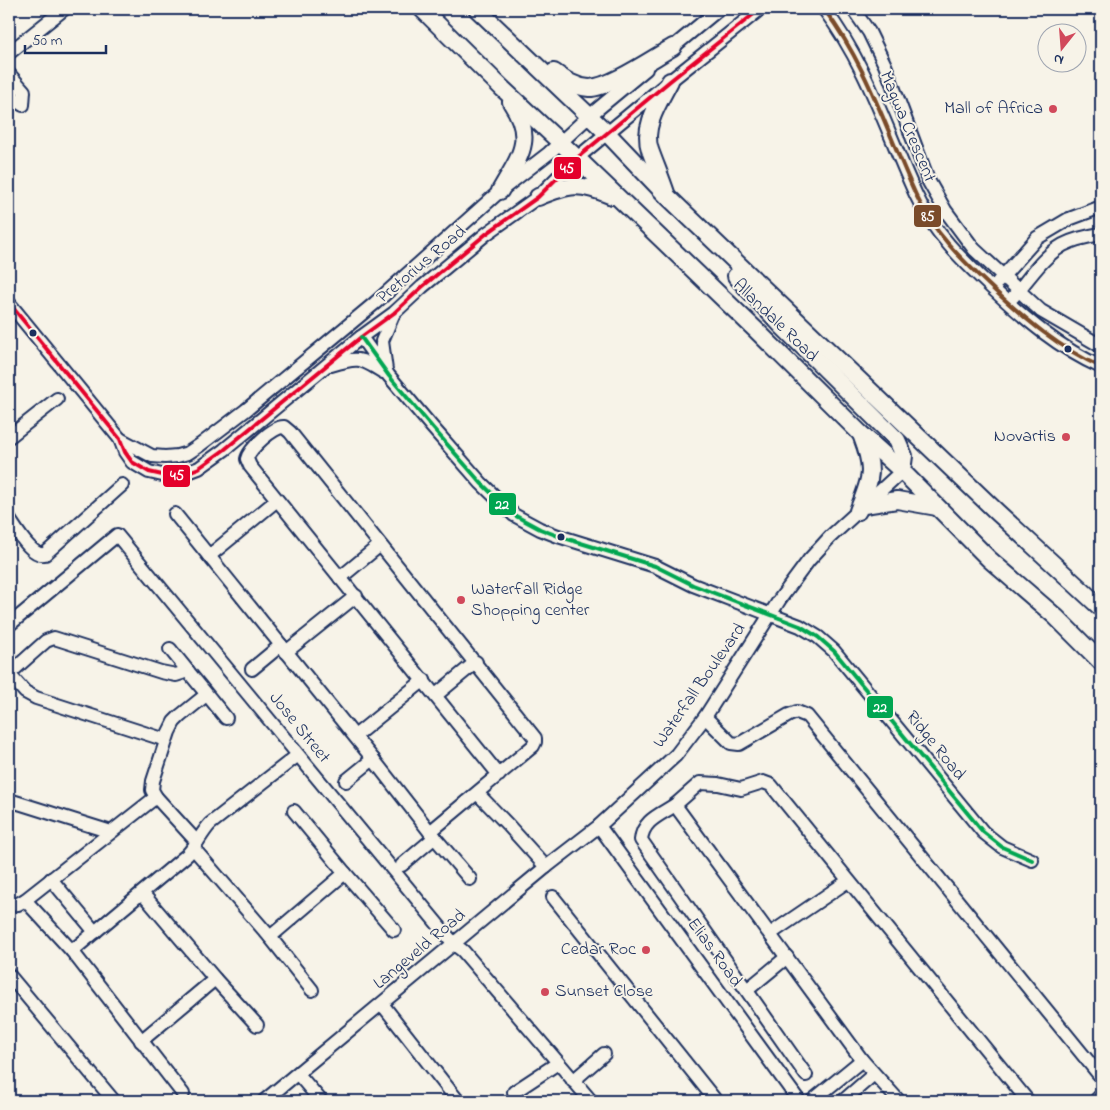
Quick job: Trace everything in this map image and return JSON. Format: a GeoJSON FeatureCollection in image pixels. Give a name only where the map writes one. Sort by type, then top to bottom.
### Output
{"type":"FeatureCollection","features":[{"type":"Feature","properties":{"kind":"main road","name":"Allandale Road"},"geometry":{"type":"LineString","coordinates":[[422,9],[860,433],[902,471],[989,559],[1056,617],[1101,662]]}},
{"type":"Feature","properties":{"kind":"main road","name":"Allandale Road"},"geometry":{"type":"LineString","coordinates":[[477,9],[607,134],[666,196],[997,512],[1101,608]]}},
{"type":"Feature","properties":{"kind":"main road"},"geometry":{"type":"LineString","coordinates":[[512,41],[569,83],[588,88],[616,79],[673,47]]}},
{"type":"Feature","properties":{"kind":"main road"},"geometry":{"type":"LineString","coordinates":[[666,196],[659,172],[649,149],[648,138],[652,117],[670,80]]}},
{"type":"Feature","properties":{"kind":"main road"},"geometry":{"type":"LineString","coordinates":[[500,191],[522,150],[524,132],[520,116],[503,89]]}},
{"type":"Feature","properties":{"kind":"main road"},"geometry":{"type":"LineString","coordinates":[[538,197],[562,188],[586,186],[619,198]]}},
{"type":"Feature","properties":{"kind":"main road"},"geometry":{"type":"LineString","coordinates":[[710,237],[726,264],[783,327],[896,440],[904,456],[902,471]]}},
{"type":"Feature","properties":{"kind":"main road"},"geometry":{"type":"LineString","coordinates":[[860,433],[868,454],[870,481],[861,508]]}},
{"type":"Feature","properties":{"kind":"main road"},"geometry":{"type":"LineString","coordinates":[[861,508],[897,500],[937,507]]}},
{"type":"Feature","properties":{"kind":"main road"},"geometry":{"type":"LineString","coordinates":[[1098,1101],[1101,1098]]}},
{"type":"Feature","properties":{"kind":"street"},"geometry":{"type":"LineString","coordinates":[[9,53],[64,9]]}},
{"type":"Feature","properties":{"kind":"street","name":"Pretorius Road"},"geometry":{"type":"LineString","coordinates":[[120,439],[152,456],[177,456],[200,445],[246,410],[408,275],[500,191],[719,9]]}},
{"type":"Feature","properties":{"kind":"street","name":"Pretorius Road"},"geometry":{"type":"LineString","coordinates":[[9,303],[120,439],[125,452],[132,462],[140,468],[171,477],[199,468],[224,450],[360,337],[394,313],[486,234],[538,197],[578,158],[670,80],[760,9]]}},
{"type":"Feature","properties":{"kind":"street","name":"Magwa Crescent"},"geometry":{"type":"LineString","coordinates":[[824,9],[854,52],[872,87],[916,196],[929,219],[945,240],[1008,304],[1039,330],[1064,347],[1101,367]]}},
{"type":"Feature","properties":{"kind":"street","name":"Magwa Crescent"},"geometry":{"type":"LineString","coordinates":[[853,9],[869,32],[885,65],[929,182],[945,210],[974,249],[1018,291],[1041,310],[1101,346]]}},
{"type":"Feature","properties":{"kind":"street"},"geometry":{"type":"LineString","coordinates":[[9,74],[24,91],[23,105],[9,96]]}},
{"type":"Feature","properties":{"kind":"street"},"geometry":{"type":"LineString","coordinates":[[992,288],[1038,238],[1069,219],[1101,207]]}},
{"type":"Feature","properties":{"kind":"street"},"geometry":{"type":"LineString","coordinates":[[1008,304],[1042,263],[1063,245],[1087,236],[1101,234]]}},
{"type":"Feature","properties":{"kind":"street"},"geometry":{"type":"LineString","coordinates":[[388,374],[382,341],[394,313]]}},
{"type":"Feature","properties":{"kind":"street"},"geometry":{"type":"LineString","coordinates":[[307,359],[341,341],[360,337]]}},
{"type":"Feature","properties":{"kind":"street","name":"Ridge Road"},"geometry":{"type":"LineString","coordinates":[[360,337],[388,374],[481,483],[514,515],[558,536],[655,566],[693,585],[769,616],[800,626],[818,637],[834,651],[983,832],[1002,847],[1032,860]]}},
{"type":"Feature","properties":{"kind":"street"},"geometry":{"type":"LineString","coordinates":[[326,366],[348,360],[365,360],[388,374]]}},
{"type":"Feature","properties":{"kind":"street"},"geometry":{"type":"LineString","coordinates":[[9,438],[57,399]]}},
{"type":"Feature","properties":{"kind":"street"},"geometry":{"type":"LineString","coordinates":[[402,864],[535,744],[535,738],[290,432],[281,426],[275,428],[250,452],[247,459],[250,466],[499,775]]}},
{"type":"Feature","properties":{"kind":"street","name":"Waterfall Boulevard"},"geometry":{"type":"LineString","coordinates":[[599,826],[676,755],[705,717],[769,616],[809,560],[830,537],[902,471]]}},
{"type":"Feature","properties":{"kind":"street"},"geometry":{"type":"LineString","coordinates":[[9,519],[34,552],[42,555],[122,485]]}},
{"type":"Feature","properties":{"kind":"street"},"geometry":{"type":"LineString","coordinates":[[209,556],[277,500]]}},
{"type":"Feature","properties":{"kind":"street"},"geometry":{"type":"LineString","coordinates":[[175,514],[373,758],[432,835],[470,879]]}},
{"type":"Feature","properties":{"kind":"street","name":"Jose Street"},"geometry":{"type":"LineString","coordinates":[[9,624],[117,535],[454,944],[463,951],[591,1101]]}},
{"type":"Feature","properties":{"kind":"street"},"geometry":{"type":"LineString","coordinates":[[340,578],[380,545]]}},
{"type":"Feature","properties":{"kind":"street"},"geometry":{"type":"LineString","coordinates":[[252,669],[356,596]]}},
{"type":"Feature","properties":{"kind":"street"},"geometry":{"type":"LineString","coordinates":[[166,740],[36,698],[25,692],[9,674],[46,641],[54,638],[170,674],[176,675],[188,671]]}},
{"type":"Feature","properties":{"kind":"street"},"geometry":{"type":"LineString","coordinates":[[170,649],[226,718]]}},
{"type":"Feature","properties":{"kind":"street"},"geometry":{"type":"LineString","coordinates":[[436,695],[476,662]]}},
{"type":"Feature","properties":{"kind":"street"},"geometry":{"type":"LineString","coordinates":[[355,736],[424,680]]}},
{"type":"Feature","properties":{"kind":"street"},"geometry":{"type":"LineString","coordinates":[[206,695],[174,722],[152,781],[152,790],[312,990]]}},
{"type":"Feature","properties":{"kind":"street"},"geometry":{"type":"LineString","coordinates":[[705,717],[731,743],[739,744],[789,715],[797,712],[807,716],[1101,1077]]}},
{"type":"Feature","properties":{"kind":"street"},"geometry":{"type":"LineString","coordinates":[[72,951],[196,845],[210,824],[298,755]]}},
{"type":"Feature","properties":{"kind":"street"},"geometry":{"type":"LineString","coordinates":[[346,781],[373,758]]}},
{"type":"Feature","properties":{"kind":"street"},"geometry":{"type":"LineString","coordinates":[[806,1075],[641,840],[642,830],[646,824],[676,805],[700,783],[718,784],[740,789],[763,782],[771,785],[1028,1101]]}},
{"type":"Feature","properties":{"kind":"street"},"geometry":{"type":"LineString","coordinates":[[478,794],[546,867]]}},
{"type":"Feature","properties":{"kind":"street"},"geometry":{"type":"LineString","coordinates":[[9,906],[25,900],[156,797]]}},
{"type":"Feature","properties":{"kind":"street"},"geometry":{"type":"LineString","coordinates":[[9,800],[111,832]]}},
{"type":"Feature","properties":{"kind":"street"},"geometry":{"type":"LineString","coordinates":[[676,805],[862,1060],[899,1101]]}},
{"type":"Feature","properties":{"kind":"street"},"geometry":{"type":"LineString","coordinates":[[294,812],[394,930]]}},
{"type":"Feature","properties":{"kind":"street","name":"Langeveld Road"},"geometry":{"type":"LineString","coordinates":[[264,1101],[546,867],[599,826]]}},
{"type":"Feature","properties":{"kind":"street","name":"Elias Road"},"geometry":{"type":"LineString","coordinates":[[599,826],[799,1101]]}},
{"type":"Feature","properties":{"kind":"street"},"geometry":{"type":"LineString","coordinates":[[270,937],[345,873]]}},
{"type":"Feature","properties":{"kind":"street"},"geometry":{"type":"LineString","coordinates":[[52,879],[95,932]]}},
{"type":"Feature","properties":{"kind":"street"},"geometry":{"type":"LineString","coordinates":[[770,934],[848,881]]}},
{"type":"Feature","properties":{"kind":"street"},"geometry":{"type":"LineString","coordinates":[[142,892],[215,979],[257,1025]]}},
{"type":"Feature","properties":{"kind":"street"},"geometry":{"type":"LineString","coordinates":[[553,897],[716,1101]]}},
{"type":"Feature","properties":{"kind":"street"},"geometry":{"type":"LineString","coordinates":[[25,900],[72,951],[183,1094]]}},
{"type":"Feature","properties":{"kind":"street"},"geometry":{"type":"LineString","coordinates":[[747,990],[787,957]]}},
{"type":"Feature","properties":{"kind":"street"},"geometry":{"type":"LineString","coordinates":[[9,974],[114,1101]]}},
{"type":"Feature","properties":{"kind":"street"},"geometry":{"type":"LineString","coordinates":[[141,1041],[215,979]]}},
{"type":"Feature","properties":{"kind":"street"},"geometry":{"type":"LineString","coordinates":[[382,1004],[458,1101]]}},
{"type":"Feature","properties":{"kind":"street"},"geometry":{"type":"LineString","coordinates":[[573,1081],[604,1054]]}},
{"type":"Feature","properties":{"kind":"street"},"geometry":{"type":"LineString","coordinates":[[812,1101],[862,1060]]}},
{"type":"Feature","properties":{"kind":"street"},"geometry":{"type":"LineString","coordinates":[[514,1092],[558,1062]]}},
{"type":"Feature","properties":{"kind":"street"},"geometry":{"type":"LineString","coordinates":[[298,1074],[321,1101]]}},
{"type":"Feature","properties":{"kind":"street"},"geometry":{"type":"LineString","coordinates":[[843,1101],[874,1074]]}},
{"type":"Feature","properties":{"kind":"transit line","name":"45"},"geometry":{"type":"LineString","coordinates":[[9,303],[120,439],[125,452],[132,462],[149,472],[171,477],[199,468],[224,450],[361,337],[394,313],[486,234],[538,197],[577,158],[760,9]]}},
{"type":"Feature","properties":{"kind":"transit line","name":"85"},"geometry":{"type":"LineString","coordinates":[[824,9],[853,53],[865,76],[916,195],[931,221],[949,245],[1004,300],[1030,322],[1071,351],[1101,367]]}},
{"type":"Feature","properties":{"kind":"transit line","name":"22"},"geometry":{"type":"LineString","coordinates":[[361,337],[389,376],[432,427],[481,483],[514,515],[558,536],[655,566],[693,585],[800,626],[818,637],[834,651],[983,832],[1002,847],[1032,860]]}},
{"type":"Feature","properties":{"kind":"place","name":"Mall of Africa"},"geometry":{"type":"Point","coordinates":[1053,109]}},
{"type":"Feature","properties":{"kind":"place","name":"Novartis"},"geometry":{"type":"Point","coordinates":[1066,437]}},
{"type":"Feature","properties":{"kind":"place","name":"Waterfall Ridge Shopping center"},"geometry":{"type":"Point","coordinates":[461,600]}},
{"type":"Feature","properties":{"kind":"place","name":"Cedar Roc"},"geometry":{"type":"Point","coordinates":[646,950]}},
{"type":"Feature","properties":{"kind":"place","name":"Sunset Close"},"geometry":{"type":"Point","coordinates":[545,992]}}]}
